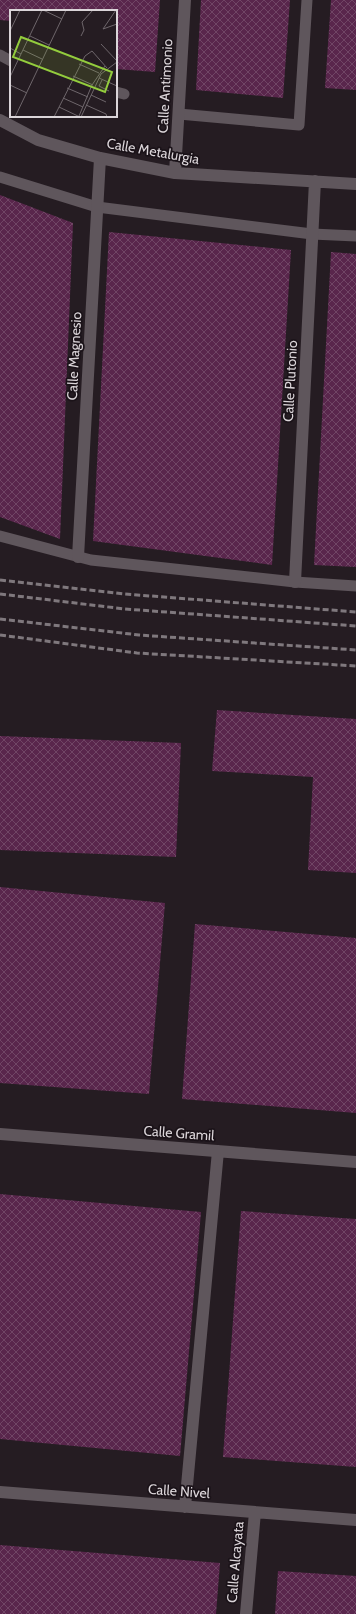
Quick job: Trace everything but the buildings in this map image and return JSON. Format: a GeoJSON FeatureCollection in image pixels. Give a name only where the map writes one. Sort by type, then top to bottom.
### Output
{"type":"FeatureCollection","features":[{"type":"Feature","properties":{"kind":"street","name":"Calle Antimonio"},"geometry":{"type":"LineString","coordinates":[[175,173],[185,0]]}},
{"type":"Feature","properties":{"kind":"street","name":"Calle Metalurgia"},"geometry":{"type":"LineString","coordinates":[[0,120],[38,140],[100,158],[175,173],[356,184]]}},
{"type":"Feature","properties":{"kind":"street","name":"Calle Magnesio"},"geometry":{"type":"LineString","coordinates":[[78,556],[100,158]]}},
{"type":"Feature","properties":{"kind":"street","name":"Calle Plutonio"},"geometry":{"type":"LineString","coordinates":[[295,582],[315,181]]}},
{"type":"Feature","properties":{"kind":"street","name":"Calle Gramil"},"geometry":{"type":"LineString","coordinates":[[0,1134],[356,1162]]}},
{"type":"Feature","properties":{"kind":"street"},"geometry":{"type":"LineString","coordinates":[[185,1507],[218,1151]]}},
{"type":"Feature","properties":{"kind":"street","name":"Calle Nivel"},"geometry":{"type":"LineString","coordinates":[[0,1492],[356,1520]]}},
{"type":"Feature","properties":{"kind":"street","name":"Calle Alcayata"},"geometry":{"type":"LineString","coordinates":[[246,1614],[255,1512]]}},
{"type":"Feature","properties":{"kind":"lane"},"geometry":{"type":"LineString","coordinates":[[179,114],[299,125],[307,0]]}},
{"type":"Feature","properties":{"kind":"lane"},"geometry":{"type":"LineString","coordinates":[[0,55],[10,60]]}},
{"type":"Feature","properties":{"kind":"lane"},"geometry":{"type":"LineString","coordinates":[[0,177],[97,207],[312,234],[356,236]]}},
{"type":"Feature","properties":{"kind":"lane"},"geometry":{"type":"LineString","coordinates":[[0,536],[91,560],[295,582],[356,586]]}},
{"type":"Feature","properties":{"kind":"railway"},"geometry":{"type":"LineString","coordinates":[[0,580],[125,594],[356,612]]}},
{"type":"Feature","properties":{"kind":"railway"},"geometry":{"type":"LineString","coordinates":[[0,594],[125,609],[356,626]]}},
{"type":"Feature","properties":{"kind":"railway"},"geometry":{"type":"LineString","coordinates":[[0,619],[139,635],[356,650]]}},
{"type":"Feature","properties":{"kind":"railway"},"geometry":{"type":"LineString","coordinates":[[0,635],[137,653],[356,666]]}}]}
